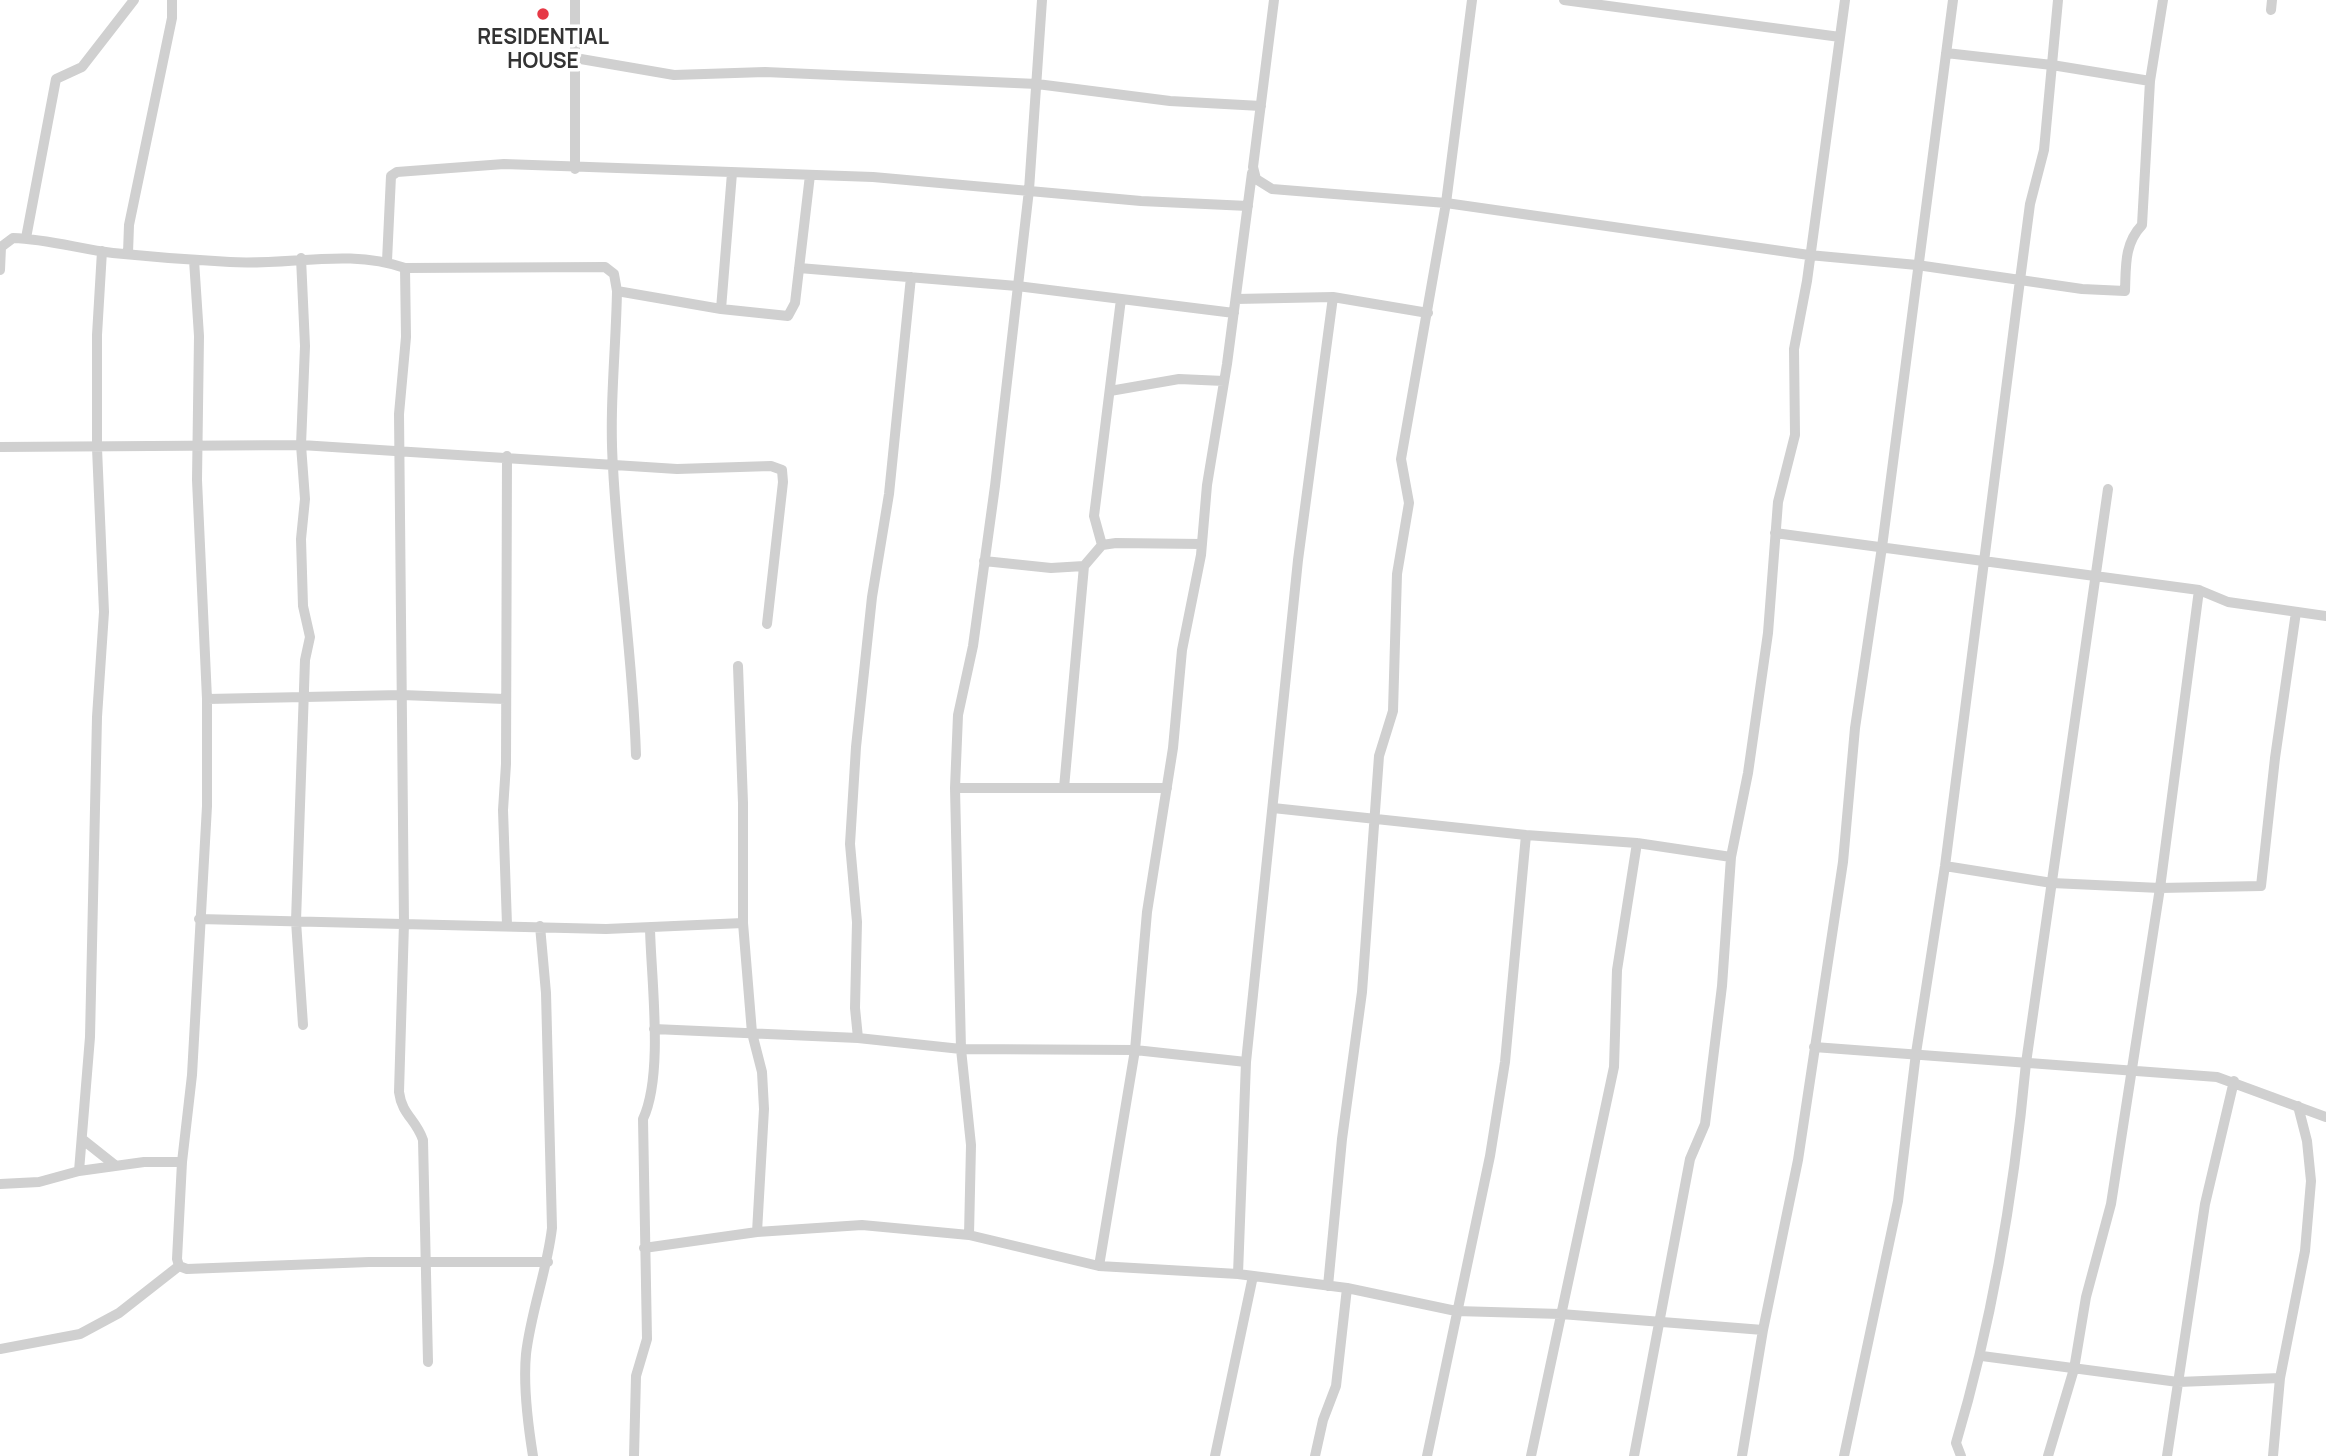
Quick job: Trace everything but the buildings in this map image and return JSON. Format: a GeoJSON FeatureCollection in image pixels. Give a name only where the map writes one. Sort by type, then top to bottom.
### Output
{"type":"FeatureCollection","features":[{"type":"Feature","properties":{"kind":"street"},"geometry":{"type":"LineString","coordinates":[[26,238],[56,79],[82,66],[135,0]]}},
{"type":"Feature","properties":{"kind":"street"},"geometry":{"type":"LineString","coordinates":[[128,253],[129,225],[172,18],[172,0]]}},
{"type":"Feature","properties":{"kind":"street"},"geometry":{"type":"LineString","coordinates":[[575,0],[575,169]]}},
{"type":"Feature","properties":{"kind":"street"},"geometry":{"type":"LineString","coordinates":[[969,1235],[971,1145],[961,1049],[955,788],[958,715],[972,646],[984,561],[1029,190],[1042,0]]}},
{"type":"Feature","properties":{"kind":"street"},"geometry":{"type":"LineString","coordinates":[[1098,1266],[1135,1050],[1147,912],[1167,788],[1182,650],[1202,544],[1207,485],[1236,299],[1274,0]]}},
{"type":"Feature","properties":{"kind":"street"},"geometry":{"type":"LineString","coordinates":[[1328,1286],[1342,1139],[1362,992],[1380,756],[1394,711],[1397,574],[1409,503],[1401,458],[1446,203],[1472,0]]}},
{"type":"Feature","properties":{"kind":"street"},"geometry":{"type":"LineString","coordinates":[[1564,0],[1648,6],[1840,37]]}},
{"type":"Feature","properties":{"kind":"street"},"geometry":{"type":"LineString","coordinates":[[1634,1456],[1657,1322],[1690,1159],[1705,1124],[1722,986],[1731,857],[1748,773],[1768,633],[1774,533],[1794,435],[1794,349],[1845,0]]}},
{"type":"Feature","properties":{"kind":"street"},"geometry":{"type":"LineString","coordinates":[[1742,1456],[1763,1330],[1798,1160],[1843,862],[1855,728],[1882,547],[1953,0]]}},
{"type":"Feature","properties":{"kind":"street"},"geometry":{"type":"LineString","coordinates":[[1844,1456],[1898,1200],[1916,1053],[1945,866],[2030,204],[2044,150],[2058,0]]}},
{"type":"Feature","properties":{"kind":"street"},"geometry":{"type":"LineString","coordinates":[[1253,167],[1255,179],[1272,189],[1446,203],[1809,255],[1917,265],[2082,289],[2125,291],[2127,252],[2132,236],[2143,225],[2150,81],[2163,0]]}},
{"type":"Feature","properties":{"kind":"street"},"geometry":{"type":"LineString","coordinates":[[1946,53],[2052,65],[2150,81]]}},
{"type":"Feature","properties":{"kind":"street"},"geometry":{"type":"LineString","coordinates":[[575,58],[674,75],[765,72],[1037,84],[1170,101],[1261,106]]}},
{"type":"Feature","properties":{"kind":"street"},"geometry":{"type":"LineString","coordinates":[[387,261],[391,176],[397,172],[504,164],[575,169],[873,177],[1248,206]]}},
{"type":"Feature","properties":{"kind":"street"},"geometry":{"type":"LineString","coordinates":[[721,309],[732,173]]}},
{"type":"Feature","properties":{"kind":"street"},"geometry":{"type":"LineString","coordinates":[[617,291],[721,309],[788,316],[795,303],[810,175]]}},
{"type":"Feature","properties":{"kind":"street"},"geometry":{"type":"LineString","coordinates":[[0,270],[1,248],[13,238],[102,251],[233,263],[301,258],[387,261],[405,268],[605,267],[614,274],[617,291],[612,464],[621,583],[633,667],[636,755]]}},
{"type":"Feature","properties":{"kind":"street"},"geometry":{"type":"LineString","coordinates":[[79,1171],[90,1037],[97,717],[104,612],[97,448],[97,335],[102,251]]}},
{"type":"Feature","properties":{"kind":"street"},"geometry":{"type":"LineString","coordinates":[[301,258],[305,346],[302,445],[305,499],[301,539],[303,606],[310,637],[305,660],[306,698],[296,921],[303,1025]]}},
{"type":"Feature","properties":{"kind":"street"},"geometry":{"type":"LineString","coordinates":[[179,1266],[177,1259],[182,1162],[192,1075],[207,806],[207,699],[198,448],[199,336],[194,260]]}},
{"type":"Feature","properties":{"kind":"street"},"geometry":{"type":"LineString","coordinates":[[405,268],[406,337],[400,451],[404,923],[399,1092],[401,1109],[418,1125],[423,1140],[428,1362]]}},
{"type":"Feature","properties":{"kind":"street"},"geometry":{"type":"LineString","coordinates":[[799,268],[1017,286],[1234,313]]}},
{"type":"Feature","properties":{"kind":"street"},"geometry":{"type":"LineString","coordinates":[[858,1038],[855,1008],[857,922],[850,844],[856,747],[872,597],[889,494],[911,277]]}},
{"type":"Feature","properties":{"kind":"street"},"geometry":{"type":"LineString","coordinates":[[1236,299],[1333,296],[1428,313]]}},
{"type":"Feature","properties":{"kind":"street"},"geometry":{"type":"LineString","coordinates":[[1238,1274],[1246,1062],[1298,560],[1333,296]]}},
{"type":"Feature","properties":{"kind":"street"},"geometry":{"type":"LineString","coordinates":[[1102,545],[1094,516],[1121,299]]}},
{"type":"Feature","properties":{"kind":"street"},"geometry":{"type":"LineString","coordinates":[[1110,391],[1178,379],[1224,381]]}},
{"type":"Feature","properties":{"kind":"street"},"geometry":{"type":"LineString","coordinates":[[0,447],[198,448],[302,445],[507,456],[677,469],[771,466],[782,470],[767,624]]}},
{"type":"Feature","properties":{"kind":"street"},"geometry":{"type":"LineString","coordinates":[[507,456],[503,810],[507,925]]}},
{"type":"Feature","properties":{"kind":"street"},"geometry":{"type":"LineString","coordinates":[[1961,1456],[1956,1443],[1982,1356],[2018,1158],[2026,1063],[2108,489]]}},
{"type":"Feature","properties":{"kind":"street"},"geometry":{"type":"LineString","coordinates":[[1774,533],[2199,590],[2228,602],[2326,616]]}},
{"type":"Feature","properties":{"kind":"street"},"geometry":{"type":"LineString","coordinates":[[1064,788],[1084,566],[1102,545],[1202,544]]}},
{"type":"Feature","properties":{"kind":"street"},"geometry":{"type":"LineString","coordinates":[[984,561],[1051,568],[1084,566]]}},
{"type":"Feature","properties":{"kind":"street"},"geometry":{"type":"LineString","coordinates":[[2048,1456],[2074,1369],[2086,1297],[2111,1204],[2160,888],[2199,590]]}},
{"type":"Feature","properties":{"kind":"street"},"geometry":{"type":"LineString","coordinates":[[1945,866],[2052,883],[2160,888],[2262,886],[2275,758],[2296,612]]}},
{"type":"Feature","properties":{"kind":"street"},"geometry":{"type":"LineString","coordinates":[[738,666],[743,803],[743,923],[752,1032],[762,1072],[764,1109],[757,1232]]}},
{"type":"Feature","properties":{"kind":"street"},"geometry":{"type":"LineString","coordinates":[[207,699],[402,695],[505,699]]}},
{"type":"Feature","properties":{"kind":"street"},"geometry":{"type":"LineString","coordinates":[[955,788],[1167,788]]}},
{"type":"Feature","properties":{"kind":"street"},"geometry":{"type":"LineString","coordinates":[[1273,808],[1526,835],[1637,843],[1731,857]]}},
{"type":"Feature","properties":{"kind":"street"},"geometry":{"type":"LineString","coordinates":[[1427,1456],[1490,1156],[1506,1062],[1526,835]]}},
{"type":"Feature","properties":{"kind":"street"},"geometry":{"type":"LineString","coordinates":[[1531,1456],[1614,1067],[1617,970],[1637,843]]}},
{"type":"Feature","properties":{"kind":"street"},"geometry":{"type":"LineString","coordinates":[[199,919],[650,928],[743,923]]}},
{"type":"Feature","properties":{"kind":"street"},"geometry":{"type":"LineString","coordinates":[[533,1456],[526,1356],[538,1288],[548,1262],[552,1228],[546,993],[540,926]]}},
{"type":"Feature","properties":{"kind":"street"},"geometry":{"type":"LineString","coordinates":[[634,1456],[636,1376],[647,1339],[643,1119],[651,1102],[654,1030],[650,928]]}},
{"type":"Feature","properties":{"kind":"street"},"geometry":{"type":"LineString","coordinates":[[654,1030],[858,1038],[961,1049],[1135,1050],[1246,1062]]}},
{"type":"Feature","properties":{"kind":"street"},"geometry":{"type":"LineString","coordinates":[[1814,1047],[1916,1053],[2234,1081],[2326,1117]]}},
{"type":"Feature","properties":{"kind":"street"},"geometry":{"type":"LineString","coordinates":[[2167,1456],[2205,1204],[2234,1081]]}},
{"type":"Feature","properties":{"kind":"street"},"geometry":{"type":"LineString","coordinates":[[2273,1456],[2280,1378],[2305,1251],[2311,1181],[2307,1141],[2298,1106]]}},
{"type":"Feature","properties":{"kind":"street"},"geometry":{"type":"LineString","coordinates":[[82,1139],[116,1166]]}},
{"type":"Feature","properties":{"kind":"street"},"geometry":{"type":"LineString","coordinates":[[0,1184],[39,1182],[79,1171],[116,1166],[182,1162]]}},
{"type":"Feature","properties":{"kind":"street"},"geometry":{"type":"LineString","coordinates":[[644,1248],[757,1232],[862,1225],[969,1235],[1098,1266],[1238,1274],[1347,1289],[1456,1311],[1561,1314],[1763,1330]]}},
{"type":"Feature","properties":{"kind":"street"},"geometry":{"type":"LineString","coordinates":[[179,1266],[187,1269],[427,1262],[548,1262]]}},
{"type":"Feature","properties":{"kind":"street"},"geometry":{"type":"LineString","coordinates":[[0,1349],[80,1334],[119,1312],[179,1266]]}},
{"type":"Feature","properties":{"kind":"street"},"geometry":{"type":"LineString","coordinates":[[1214,1456],[1253,1276]]}},
{"type":"Feature","properties":{"kind":"street"},"geometry":{"type":"LineString","coordinates":[[1315,1456],[1323,1420],[1336,1386],[1347,1289]]}},
{"type":"Feature","properties":{"kind":"street"},"geometry":{"type":"LineString","coordinates":[[1982,1356],[2178,1382],[2280,1378]]}},
{"type":"Feature","properties":{"kind":"place","name":"RESIDENTIAL HOUSE"},"geometry":{"type":"Point","coordinates":[543,14]}}]}
